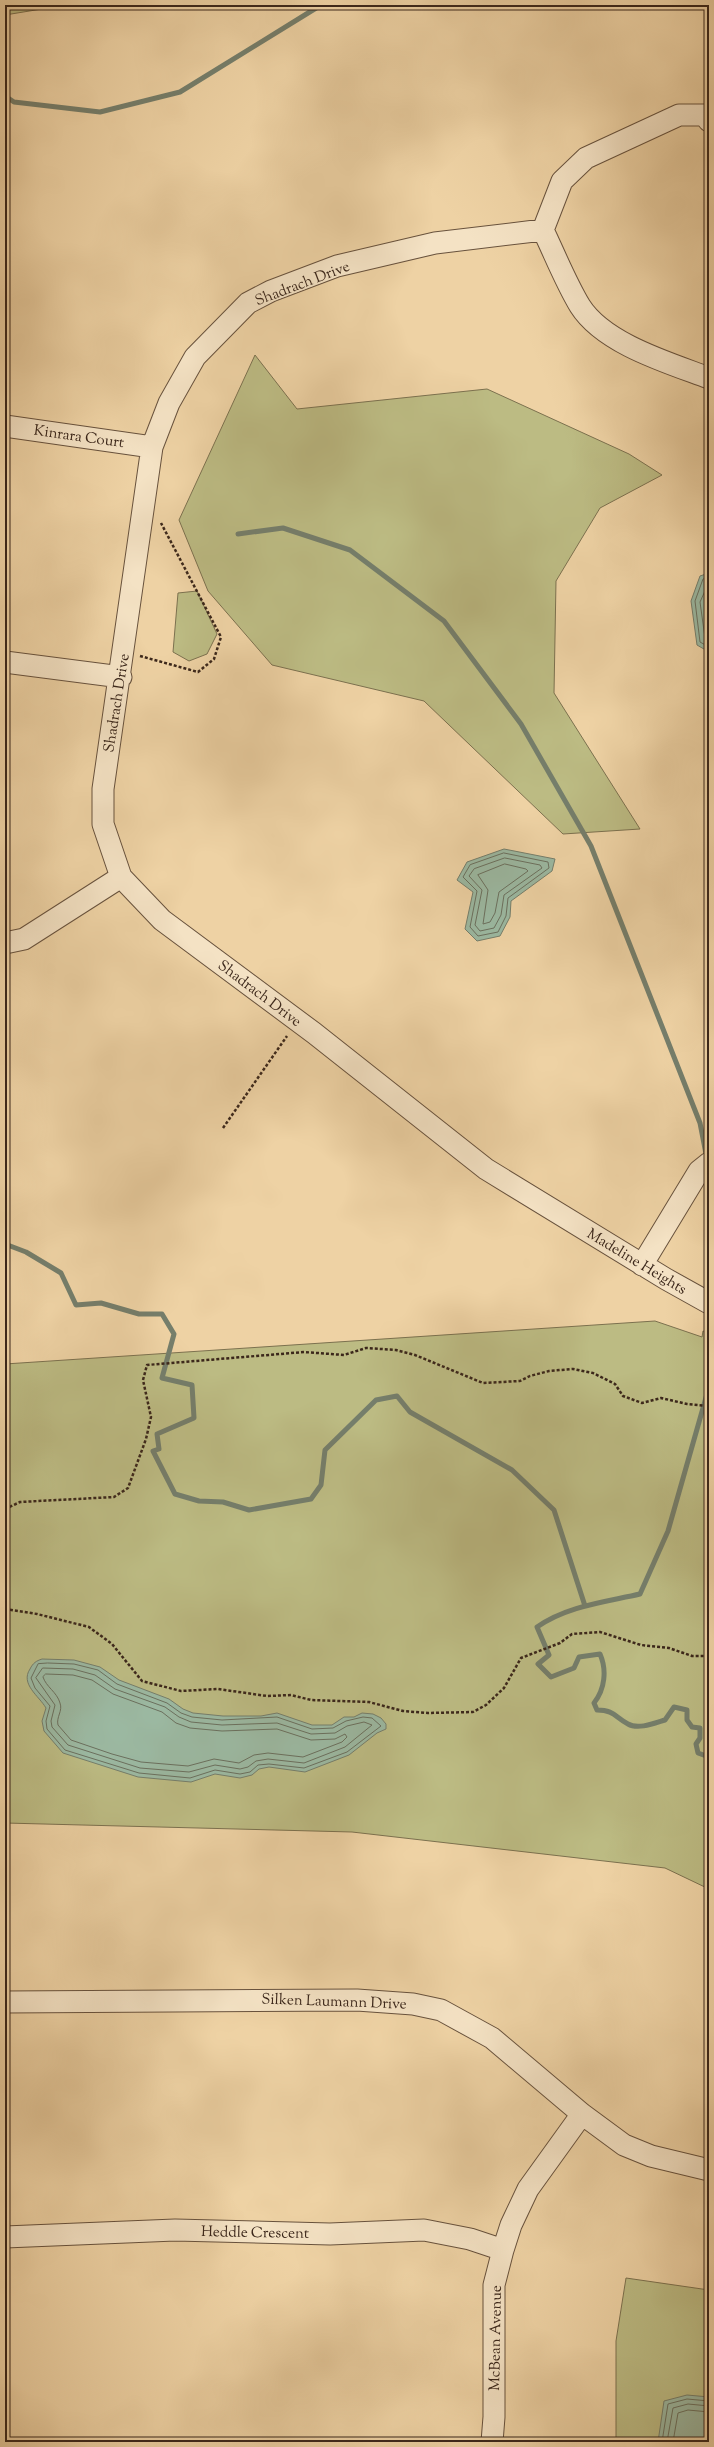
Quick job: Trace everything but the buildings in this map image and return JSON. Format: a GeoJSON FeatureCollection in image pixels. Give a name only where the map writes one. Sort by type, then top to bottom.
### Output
{"type":"FeatureCollection","features":[{"type":"Feature","properties":{"kind":"street"},"geometry":{"type":"LineString","coordinates":[[709,121],[704,115],[679,115],[586,158],[562,181],[543,230],[581,307],[606,332],[638,351],[709,378]]}},
{"type":"Feature","properties":{"kind":"street","name":"Shadrach Drive"},"geometry":{"type":"LineString","coordinates":[[543,230],[435,243],[337,266],[271,291],[248,303],[195,357],[169,403],[152,447],[121,677],[103,789],[103,824],[121,877],[162,920],[297,1020],[486,1168],[566,1218]]}},
{"type":"Feature","properties":{"kind":"street","name":"Kinrara Court"},"geometry":{"type":"LineString","coordinates":[[5,426],[152,447]]}},
{"type":"Feature","properties":{"kind":"street"},"geometry":{"type":"LineString","coordinates":[[5,662],[121,677]]}},
{"type":"Feature","properties":{"kind":"street"},"geometry":{"type":"LineString","coordinates":[[5,943],[24,939],[121,877]]}},
{"type":"Feature","properties":{"kind":"street"},"geometry":{"type":"LineString","coordinates":[[642,1265],[699,1171],[709,1163]]}},
{"type":"Feature","properties":{"kind":"street","name":"Madeline Heights"},"geometry":{"type":"LineString","coordinates":[[566,1218],[642,1265],[709,1303]]}},
{"type":"Feature","properties":{"kind":"street","name":"Silken Laumann Drive"},"geometry":{"type":"LineString","coordinates":[[5,2002],[245,1998],[357,2000],[413,2004],[441,2010],[492,2038],[582,2114],[624,2145],[652,2156],[709,2170]]}},
{"type":"Feature","properties":{"kind":"street","name":"McBean Avenue"},"geometry":{"type":"LineString","coordinates":[[492,2442],[494,2417],[494,2285],[502,2250],[510,2225],[528,2189],[582,2114]]}},
{"type":"Feature","properties":{"kind":"street","name":"Heddle Crescent"},"geometry":{"type":"LineString","coordinates":[[5,2237],[175,2230],[330,2234],[424,2230],[470,2239],[502,2250]]}},
{"type":"Feature","properties":{"kind":"path"},"geometry":{"type":"LineString","coordinates":[[124,652],[198,672],[214,659],[221,637],[160,521]]}},
{"type":"Feature","properties":{"kind":"path"},"geometry":{"type":"LineString","coordinates":[[224,1128],[297,1020]]}},
{"type":"Feature","properties":{"kind":"path"},"geometry":{"type":"LineString","coordinates":[[5,1509],[20,1502],[114,1497],[128,1488],[146,1439],[151,1417],[143,1380],[147,1365],[175,1364],[304,1352],[344,1355],[366,1348],[389,1350],[415,1355],[483,1383],[520,1381],[530,1376],[549,1372],[573,1370],[593,1373],[615,1384],[623,1396],[642,1403],[661,1398],[692,1405],[709,1406]]}},
{"type":"Feature","properties":{"kind":"path"},"geometry":{"type":"LineString","coordinates":[[5,1609],[37,1614],[89,1627],[112,1644],[142,1682],[181,1691],[218,1689],[267,1696],[291,1695],[311,1700],[369,1702],[398,1710],[428,1713],[473,1712],[486,1705],[504,1688],[521,1658],[560,1643],[572,1634],[600,1632],[641,1645],[669,1648],[692,1656],[709,1656]]}},
{"type":"Feature","properties":{"kind":"shaded area"},"geometry":{"type":"Polygon","coordinates":[[[5,5],[66,5],[5,15],[5,5]]]}},
{"type":"Feature","properties":{"kind":"shaded area"},"geometry":{"type":"Polygon","coordinates":[[[255,355],[297,409],[487,389],[629,454],[662,475],[600,508],[556,581],[554,693],[640,829],[563,834],[424,701],[272,665],[208,591],[179,520],[255,355]]]}},
{"type":"Feature","properties":{"kind":"shaded area"},"geometry":{"type":"Polygon","coordinates":[[[197,591],[217,634],[207,654],[189,661],[173,652],[178,593],[197,591]]]}},
{"type":"Feature","properties":{"kind":"shaded area"},"geometry":{"type":"Polygon","coordinates":[[[655,1321],[702,1337],[703,1331],[709,1333],[709,1889],[665,1868],[352,1832],[5,1823],[5,1364],[655,1321]]]}},
{"type":"Feature","properties":{"kind":"shaded area"},"geometry":{"type":"Polygon","coordinates":[[[626,2278],[709,2290],[709,2442],[616,2442],[616,2341],[626,2278]]]}},
{"type":"Feature","properties":{"kind":"water"},"geometry":{"type":"Polygon","coordinates":[[[709,573],[709,652],[697,645],[691,601],[700,576],[709,573]]]}},
{"type":"Feature","properties":{"kind":"water"},"geometry":{"type":"Polygon","coordinates":[[[504,849],[555,859],[552,871],[511,901],[510,917],[500,936],[477,941],[465,929],[473,892],[457,880],[467,862],[504,849]]]}},
{"type":"Feature","properties":{"kind":"water"},"geometry":{"type":"Polygon","coordinates":[[[42,1659],[74,1660],[100,1667],[119,1680],[169,1699],[183,1709],[193,1713],[223,1716],[261,1716],[277,1713],[312,1725],[332,1725],[344,1717],[354,1717],[362,1713],[373,1714],[381,1718],[386,1724],[386,1729],[377,1733],[349,1755],[305,1772],[269,1767],[259,1769],[252,1775],[240,1778],[215,1774],[191,1782],[138,1777],[63,1753],[44,1731],[42,1721],[46,1708],[32,1690],[27,1680],[32,1665],[36,1661],[42,1659]]]}},
{"type":"Feature","properties":{"kind":"water"},"geometry":{"type":"Polygon","coordinates":[[[687,2395],[709,2397],[709,2442],[658,2442],[664,2401],[687,2395]]]}},
{"type":"Feature","properties":{"kind":"waterway"},"geometry":{"type":"LineString","coordinates":[[5,96],[14,102],[100,112],[180,92],[321,5]]}},
{"type":"Feature","properties":{"kind":"waterway"},"geometry":{"type":"LineString","coordinates":[[238,534],[283,528],[350,550],[444,621],[521,724],[591,846],[700,1123],[707,1159]]}},
{"type":"Feature","properties":{"kind":"waterway"},"geometry":{"type":"LineString","coordinates":[[5,1244],[26,1252],[61,1273],[76,1305],[101,1303],[139,1314],[162,1314],[174,1334],[162,1378],[192,1385],[194,1418],[157,1434],[159,1449],[153,1451],[175,1494],[199,1501],[223,1502],[249,1510],[311,1499],[321,1485],[325,1450],[376,1400],[397,1396],[410,1412],[512,1470],[554,1510],[585,1606]]}},
{"type":"Feature","properties":{"kind":"waterway"},"geometry":{"type":"LineString","coordinates":[[709,1387],[668,1531],[640,1594],[574,1609],[537,1627],[549,1655],[538,1664],[551,1677],[574,1668],[579,1657],[600,1654],[604,1666],[604,1679],[601,1692],[594,1703],[597,1710],[607,1711],[632,1726],[641,1726],[665,1720],[674,1707],[687,1710],[687,1720],[692,1727],[700,1728],[700,1738],[696,1744],[698,1753],[709,1757]]}}]}
